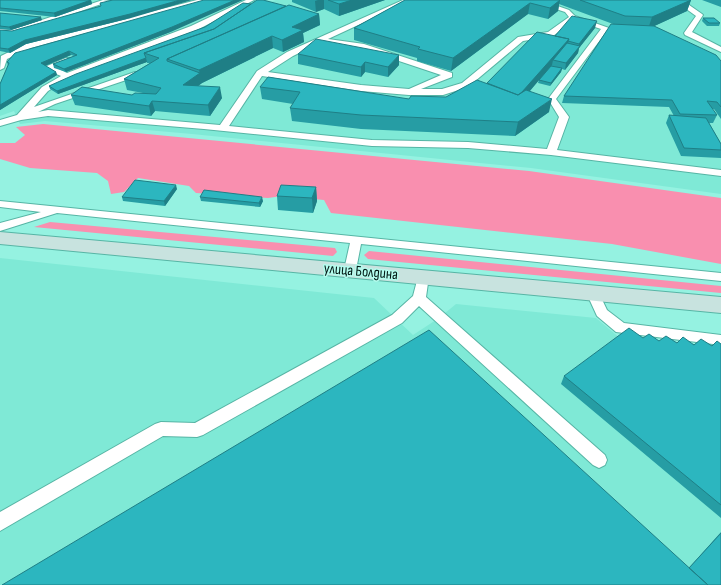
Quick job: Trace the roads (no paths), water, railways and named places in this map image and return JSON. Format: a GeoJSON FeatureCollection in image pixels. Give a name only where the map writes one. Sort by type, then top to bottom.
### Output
{"type":"FeatureCollection","features":[{"type":"Feature","properties":{"kind":"main road","name":"улица Болдина"},"geometry":{"type":"LineString","coordinates":[[0,238],[423,276],[721,305]]}},
{"type":"Feature","properties":{"kind":"lane"},"geometry":{"type":"LineString","coordinates":[[87,0],[110,1]]}},
{"type":"Feature","properties":{"kind":"lane"},"geometry":{"type":"LineString","coordinates":[[0,68],[2,58],[28,46],[205,0]]}},
{"type":"Feature","properties":{"kind":"lane"},"geometry":{"type":"LineString","coordinates":[[20,117],[45,89],[67,76],[194,28],[251,0]]}},
{"type":"Feature","properties":{"kind":"lane"},"geometry":{"type":"LineString","coordinates":[[223,128],[260,73],[290,54],[409,0]]}},
{"type":"Feature","properties":{"kind":"lane"},"geometry":{"type":"LineString","coordinates":[[676,0],[700,15],[688,33],[721,50]]}},
{"type":"Feature","properties":{"kind":"lane"},"geometry":{"type":"LineString","coordinates":[[0,31],[11,32],[110,1]]}},
{"type":"Feature","properties":{"kind":"lane"},"geometry":{"type":"LineString","coordinates":[[549,5],[567,11],[573,17],[605,28],[552,99],[564,117],[551,152]]}},
{"type":"Feature","properties":{"kind":"lane"},"geometry":{"type":"LineString","coordinates":[[30,17],[52,19]]}},
{"type":"Feature","properties":{"kind":"lane"},"geometry":{"type":"LineString","coordinates":[[260,73],[361,88],[409,92],[443,92],[465,85],[521,39],[550,34],[573,17]]}},
{"type":"Feature","properties":{"kind":"lane"},"geometry":{"type":"LineString","coordinates":[[320,40],[361,46],[450,75],[409,92]]}},
{"type":"Feature","properties":{"kind":"lane"},"geometry":{"type":"LineString","coordinates":[[67,76],[50,68],[69,59]]}},
{"type":"Feature","properties":{"kind":"lane"},"geometry":{"type":"LineString","coordinates":[[0,123],[20,117],[52,102],[135,74]]}},
{"type":"Feature","properties":{"kind":"lane"},"geometry":{"type":"LineString","coordinates":[[20,117],[48,113],[372,143],[468,145],[551,152],[721,173]]}},
{"type":"Feature","properties":{"kind":"lane"},"geometry":{"type":"LineString","coordinates":[[0,204],[721,277]]}},
{"type":"Feature","properties":{"kind":"lane"},"geometry":{"type":"LineString","coordinates":[[0,227],[60,210]]}},
{"type":"Feature","properties":{"kind":"lane"},"geometry":{"type":"LineString","coordinates":[[350,270],[356,241]]}},
{"type":"Feature","properties":{"kind":"lane"},"geometry":{"type":"LineString","coordinates":[[0,522],[161,429],[197,430],[397,318],[419,298],[423,276]]}},
{"type":"Feature","properties":{"kind":"lane"},"geometry":{"type":"LineString","coordinates":[[592,292],[602,313],[621,328],[721,340]]}},
{"type":"Feature","properties":{"kind":"lane"},"geometry":{"type":"LineString","coordinates":[[419,298],[439,318],[599,460]]}}]}
